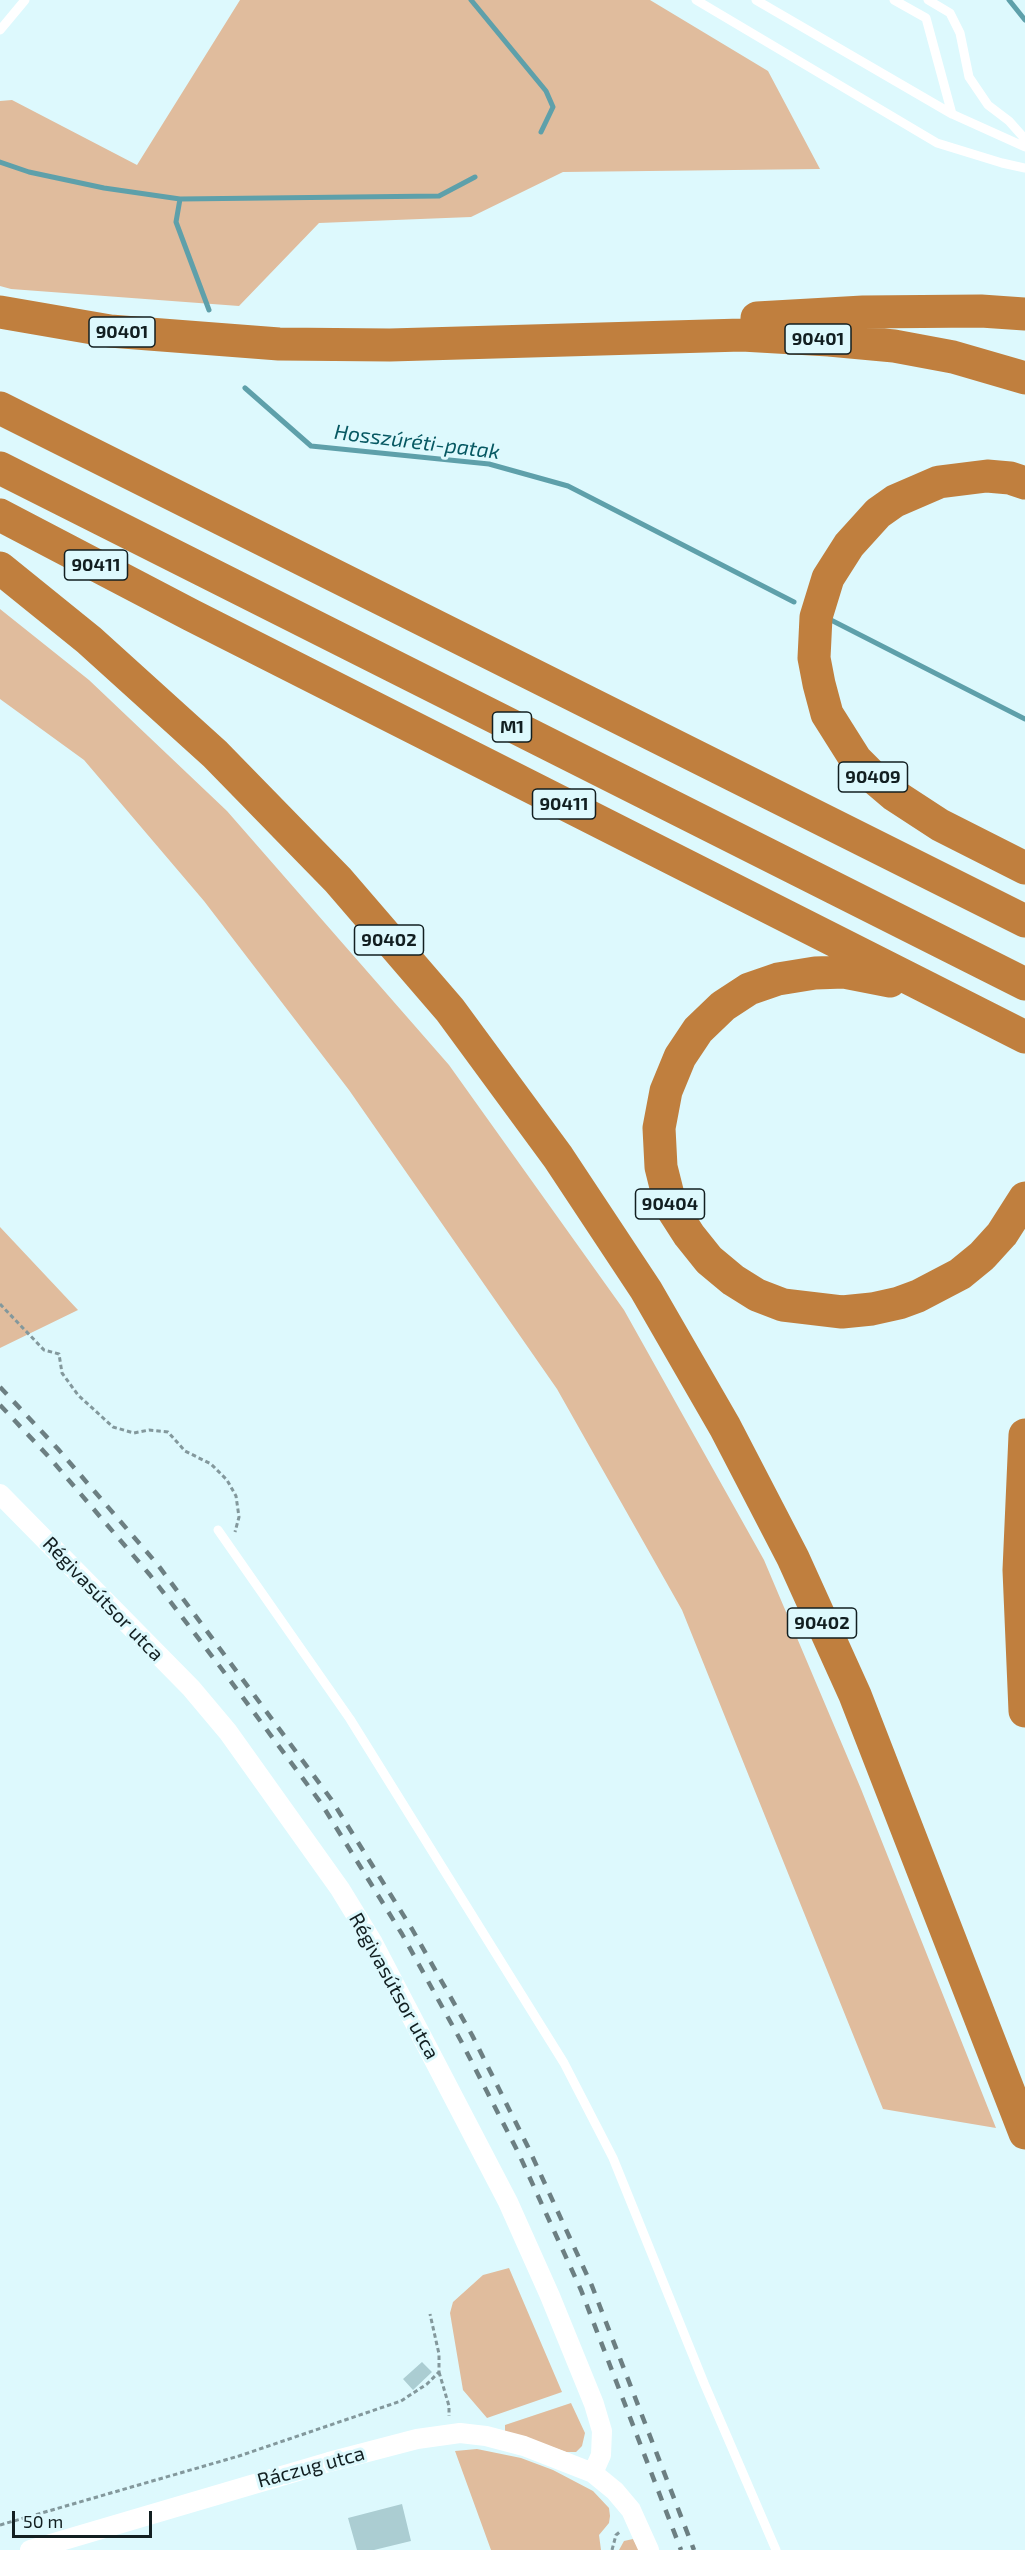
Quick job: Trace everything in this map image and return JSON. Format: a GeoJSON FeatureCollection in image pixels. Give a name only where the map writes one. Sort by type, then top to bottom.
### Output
{"type":"FeatureCollection","features":[{"type":"Feature","properties":{"kind":"highway"},"geometry":{"type":"LineString","coordinates":[[607,339],[682,321],[863,312],[981,311],[1025,314]]}},
{"type":"Feature","properties":{"kind":"highway","name":"90401"},"geometry":{"type":"LineString","coordinates":[[0,312],[110,331],[279,344],[390,345],[742,335],[872,344],[953,357],[1025,378]]}},
{"type":"Feature","properties":{"kind":"highway"},"geometry":{"type":"LineString","coordinates":[[0,408],[1025,921]]}},
{"type":"Feature","properties":{"kind":"highway","name":"M1"},"geometry":{"type":"LineString","coordinates":[[0,468],[1025,984]]}},
{"type":"Feature","properties":{"kind":"highway","name":"90409"},"geometry":{"type":"LineString","coordinates":[[1025,483],[1010,478],[963,478],[939,482],[895,501],[861,530],[828,578],[816,617],[814,658],[827,714],[856,760],[894,795],[940,825],[1025,868]]}},
{"type":"Feature","properties":{"kind":"highway","name":"90411"},"geometry":{"type":"LineString","coordinates":[[0,515],[191,615],[1025,1037]]}},
{"type":"Feature","properties":{"kind":"highway","name":"90402"},"geometry":{"type":"LineString","coordinates":[[0,568],[90,640],[216,754],[346,889],[450,1010],[558,1157],[646,1290],[699,1380],[793,1558],[855,1695],[1025,2133]]}},
{"type":"Feature","properties":{"kind":"highway","name":"90404"},"geometry":{"type":"LineString","coordinates":[[936,993],[863,974],[815,973],[778,979],[749,989],[723,1006],[698,1030],[680,1057],[666,1091],[659,1128],[662,1167],[671,1207],[709,1260],[741,1285],[783,1305],[842,1312],[899,1303],[918,1296],[960,1274],[982,1256],[1002,1234],[1025,1198]]}},
{"type":"Feature","properties":{"kind":"highway"},"geometry":{"type":"LineString","coordinates":[[1025,1435],[1019,1570],[1025,1711]]}},
{"type":"Feature","properties":{"kind":"street","name":"Régivasútsor utca"},"geometry":{"type":"LineString","coordinates":[[0,1494],[191,1688],[228,1732],[340,1889],[373,1942],[508,2202],[555,2307],[594,2404],[602,2431],[601,2455],[593,2473]]}},
{"type":"Feature","properties":{"kind":"street","name":"Ráczug utca"},"geometry":{"type":"LineString","coordinates":[[30,2550],[274,2477],[417,2439],[450,2434],[486,2436],[524,2446],[593,2473]]}},
{"type":"Feature","properties":{"kind":"street"},"geometry":{"type":"LineString","coordinates":[[593,2473],[615,2491],[631,2510],[649,2550]]}},
{"type":"Feature","properties":{"kind":"lane"},"geometry":{"type":"LineString","coordinates":[[0,30],[25,0]]}},
{"type":"Feature","properties":{"kind":"lane"},"geometry":{"type":"LineString","coordinates":[[696,0],[937,143],[1002,164],[1025,168]]}},
{"type":"Feature","properties":{"kind":"lane"},"geometry":{"type":"LineString","coordinates":[[756,0],[952,114],[1025,147]]}},
{"type":"Feature","properties":{"kind":"lane"},"geometry":{"type":"LineString","coordinates":[[894,0],[926,18],[952,114]]}},
{"type":"Feature","properties":{"kind":"lane"},"geometry":{"type":"LineString","coordinates":[[928,0],[950,13],[960,33],[969,77],[988,105],[1009,121],[1025,139]]}},
{"type":"Feature","properties":{"kind":"lane"},"geometry":{"type":"LineString","coordinates":[[218,1530],[350,1719],[564,2063],[613,2158],[704,2383],[776,2550]]}},
{"type":"Feature","properties":{"kind":"path"},"geometry":{"type":"LineString","coordinates":[[0,1304],[44,1350],[59,1354],[62,1373],[73,1388],[113,1427],[134,1433],[149,1430],[168,1432],[185,1450],[211,1464],[227,1480],[236,1496],[239,1517],[231,1548]]}},
{"type":"Feature","properties":{"kind":"path"},"geometry":{"type":"LineString","coordinates":[[430,2314],[439,2354],[439,2372],[449,2406],[450,2434]]}},
{"type":"Feature","properties":{"kind":"path"},"geometry":{"type":"LineString","coordinates":[[0,2525],[238,2456],[401,2401],[427,2384],[439,2372]]}},
{"type":"Feature","properties":{"kind":"shaded area"},"geometry":{"type":"Polygon","coordinates":[[[240,0],[650,0],[768,71],[820,169],[563,172],[471,217],[319,223],[239,306],[11,289],[0,286],[0,101],[12,100],[137,165],[240,0]]]}},
{"type":"Feature","properties":{"kind":"shaded area"},"geometry":{"type":"Polygon","coordinates":[[[0,609],[89,680],[227,811],[449,1065],[624,1310],[764,1560],[861,1789],[996,2128],[883,2109],[682,1610],[557,1389],[349,1090],[204,901],[84,760],[0,699],[0,609]]]}},
{"type":"Feature","properties":{"kind":"shaded area"},"geometry":{"type":"Polygon","coordinates":[[[0,1227],[78,1310],[0,1348],[0,1227]]]}},
{"type":"Feature","properties":{"kind":"shaded area"},"geometry":{"type":"Polygon","coordinates":[[[509,2268],[562,2392],[487,2418],[463,2390],[450,2313],[453,2302],[483,2275],[509,2268]]]}},
{"type":"Feature","properties":{"kind":"shaded area"},"geometry":{"type":"Polygon","coordinates":[[[571,2403],[585,2433],[582,2446],[576,2452],[566,2452],[522,2436],[505,2433],[505,2425],[571,2403]]]}},
{"type":"Feature","properties":{"kind":"shaded area"},"geometry":{"type":"Polygon","coordinates":[[[477,2449],[521,2458],[553,2470],[593,2491],[609,2508],[609,2523],[599,2535],[601,2550],[491,2550],[455,2451],[477,2449]]]}},
{"type":"Feature","properties":{"kind":"shaded area"},"geometry":{"type":"Polygon","coordinates":[[[633,2539],[639,2550],[619,2550],[624,2541],[633,2539]]]}},
{"type":"Feature","properties":{"kind":"building"},"geometry":{"type":"Polygon","coordinates":[[[422,2362],[432,2372],[413,2390],[403,2379],[422,2362]]]}},
{"type":"Feature","properties":{"kind":"building"},"geometry":{"type":"Polygon","coordinates":[[[402,2504],[411,2541],[374,2550],[357,2550],[348,2518],[402,2504]]]}},
{"type":"Feature","properties":{"kind":"waterway","name":"Hosszúréti-patak"},"geometry":{"type":"LineString","coordinates":[[471,0],[546,91],[553,107],[541,132]]}},
{"type":"Feature","properties":{"kind":"waterway"},"geometry":{"type":"LineString","coordinates":[[1009,0],[1025,20]]}},
{"type":"Feature","properties":{"kind":"waterway","name":"Hosszúréti-patak"},"geometry":{"type":"LineString","coordinates":[[0,162],[29,172],[104,188],[180,199],[439,196],[475,177]]}},
{"type":"Feature","properties":{"kind":"waterway","name":"Hosszúréti-patak"},"geometry":{"type":"LineString","coordinates":[[180,199],[176,222],[209,310]]}},
{"type":"Feature","properties":{"kind":"waterway","name":"Hosszúréti-patak"},"geometry":{"type":"LineString","coordinates":[[245,388],[311,446],[489,464],[568,486],[794,602]]}},
{"type":"Feature","properties":{"kind":"waterway","name":"Hosszúréti-patak"},"geometry":{"type":"LineString","coordinates":[[827,618],[1025,719]]}},
{"type":"Feature","properties":{"kind":"railway"},"geometry":{"type":"LineString","coordinates":[[0,1387],[58,1449],[158,1565],[331,1799],[412,1929],[472,2035],[528,2147],[592,2286],[694,2550]]}},
{"type":"Feature","properties":{"kind":"railway"},"geometry":{"type":"LineString","coordinates":[[0,1405],[49,1457],[150,1575],[221,1668],[321,1803],[402,1934],[461,2041],[518,2152],[581,2290],[681,2550]]}}]}
